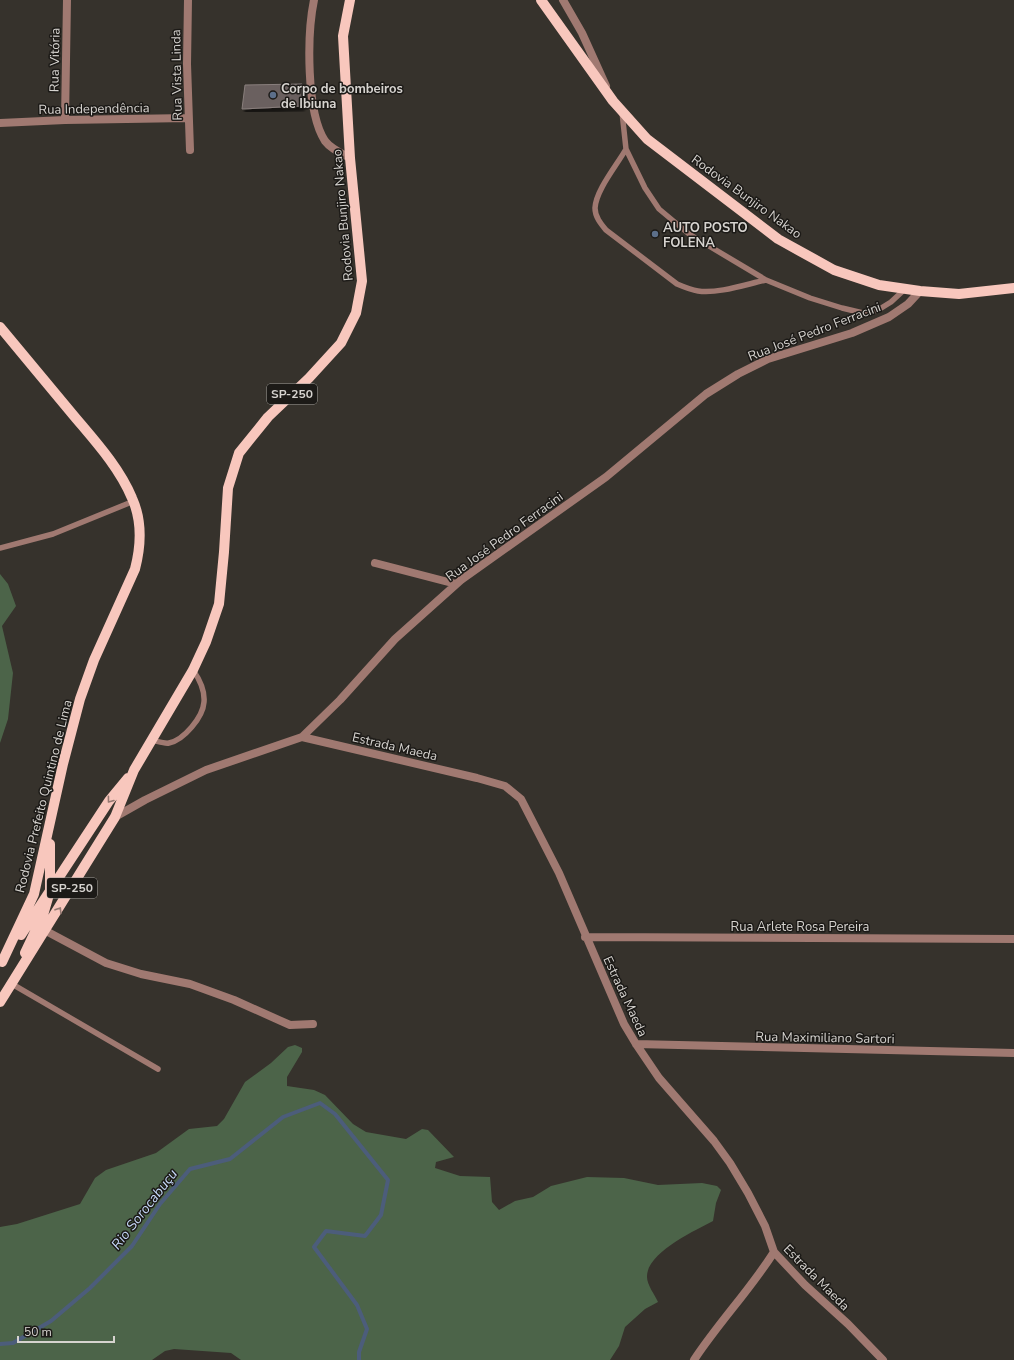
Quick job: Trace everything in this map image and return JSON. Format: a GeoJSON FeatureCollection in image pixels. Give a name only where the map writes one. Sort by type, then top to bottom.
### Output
{"type":"FeatureCollection","features":[{"type":"Feature","properties":{"kind":"main road","name":"Rodovia Bunjiro Nakao"},"geometry":{"type":"LineString","coordinates":[[1,964],[109,802],[134,770],[194,670],[206,642],[219,604],[228,488],[239,453],[268,417],[309,378],[341,343],[356,313],[362,281],[350,158],[342,36],[350,0]]}},
{"type":"Feature","properties":{"kind":"main road","name":"Rodovia Bunjiro Nakao"},"geometry":{"type":"LineString","coordinates":[[541,0],[614,101],[647,139],[778,239],[834,270],[879,284],[920,291],[960,294],[1012,288]]}},
{"type":"Feature","properties":{"kind":"main road","name":"Rodovia Prefeito Quintino de Lima"},"geometry":{"type":"LineString","coordinates":[[0,327],[100,447],[134,501],[138,516],[139,555],[118,609],[94,660],[80,699],[63,764],[34,894],[1,964]]}},
{"type":"Feature","properties":{"kind":"main road","name":"Rodovia Bunjiro Nakao"},"geometry":{"type":"LineString","coordinates":[[0,1002],[46,931],[116,817],[134,770]]}},
{"type":"Feature","properties":{"kind":"main road"},"geometry":{"type":"LineString","coordinates":[[0,996],[28,948],[43,915],[50,891],[50,826]]}},
{"type":"Feature","properties":{"kind":"street","name":"Rua Vitória"},"geometry":{"type":"LineString","coordinates":[[64,120],[67,0]]}},
{"type":"Feature","properties":{"kind":"street","name":"Rua Vista Linda"},"geometry":{"type":"LineString","coordinates":[[188,0],[186,35],[190,150]]}},
{"type":"Feature","properties":{"kind":"street"},"geometry":{"type":"LineString","coordinates":[[314,0],[310,65],[311,97],[316,122],[326,142],[340,153],[350,158]]}},
{"type":"Feature","properties":{"kind":"street"},"geometry":{"type":"LineString","coordinates":[[563,0],[582,33],[614,101]]}},
{"type":"Feature","properties":{"kind":"street","name":"Rua Independência"},"geometry":{"type":"LineString","coordinates":[[0,123],[64,120],[188,118]]}},
{"type":"Feature","properties":{"kind":"street","name":"Rua José Pedro Ferracini"},"geometry":{"type":"LineString","coordinates":[[116,817],[145,800],[206,770],[302,737],[340,700],[395,639],[456,584],[606,477],[669,423],[719,386],[738,374],[768,359],[852,333],[889,317],[908,304],[920,291]]}},
{"type":"Feature","properties":{"kind":"street"},"geometry":{"type":"LineString","coordinates":[[375,563],[456,584]]}},
{"type":"Feature","properties":{"kind":"street","name":"Estrada Maeda"},"geometry":{"type":"LineString","coordinates":[[302,737],[505,786],[521,799],[556,867],[624,1024],[636,1044],[659,1078],[714,1141],[730,1163],[765,1226],[774,1252],[805,1285],[848,1324],[883,1360]]}},
{"type":"Feature","properties":{"kind":"street"},"geometry":{"type":"LineString","coordinates":[[46,931],[106,963],[141,974],[190,984],[234,1000],[290,1025],[313,1024]]}},
{"type":"Feature","properties":{"kind":"street","name":"Rua Arlete Rosa Pereira"},"geometry":{"type":"LineString","coordinates":[[585,936],[1014,939]]}},
{"type":"Feature","properties":{"kind":"street","name":"Rua Maximiliano Sartori"},"geometry":{"type":"LineString","coordinates":[[636,1044],[1014,1053]]}},
{"type":"Feature","properties":{"kind":"street"},"geometry":{"type":"LineString","coordinates":[[694,1360],[705,1343],[760,1275],[774,1252]]}},
{"type":"Feature","properties":{"kind":"lane"},"geometry":{"type":"LineString","coordinates":[[621,110],[626,149],[644,188],[659,209],[689,234],[766,280],[810,298],[863,313],[878,310],[891,302],[905,289]]}},
{"type":"Feature","properties":{"kind":"lane"},"geometry":{"type":"LineString","coordinates":[[626,149],[598,196],[595,209],[597,218],[606,230],[678,284],[689,289],[699,292],[715,291],[766,280]]}},
{"type":"Feature","properties":{"kind":"lane"},"geometry":{"type":"LineString","coordinates":[[0,548],[53,534],[134,501]]}},
{"type":"Feature","properties":{"kind":"lane"},"geometry":{"type":"LineString","coordinates":[[151,740],[168,744],[181,740],[195,723],[205,703],[202,685],[194,670]]}},
{"type":"Feature","properties":{"kind":"lane"},"geometry":{"type":"LineString","coordinates":[[12,984],[158,1069]]}},
{"type":"Feature","properties":{"kind":"green space"},"geometry":{"type":"Polygon","coordinates":[[[0,574],[8,584],[16,606],[2,626],[13,673],[8,719],[0,743],[0,574]]]}},
{"type":"Feature","properties":{"kind":"green space"},"geometry":{"type":"Polygon","coordinates":[[[295,1045],[302,1048],[302,1052],[287,1077],[287,1086],[314,1090],[325,1095],[353,1124],[366,1132],[406,1139],[422,1129],[428,1130],[454,1157],[436,1162],[435,1168],[460,1176],[490,1177],[492,1202],[499,1210],[515,1201],[533,1197],[551,1186],[587,1177],[624,1178],[658,1185],[702,1183],[717,1186],[721,1190],[716,1203],[713,1221],[673,1243],[654,1259],[649,1268],[647,1280],[658,1302],[645,1309],[625,1327],[619,1346],[610,1360],[241,1360],[231,1353],[174,1349],[165,1351],[152,1360],[0,1360],[0,1227],[17,1224],[80,1204],[95,1178],[106,1170],[156,1153],[189,1129],[217,1126],[224,1119],[245,1082],[271,1063],[288,1047],[295,1045]]]}},
{"type":"Feature","properties":{"kind":"building","name":"Corpo de bombeiros de Ibiuna"},"geometry":{"type":"Polygon","coordinates":[[[302,84],[302,106],[242,109],[245,85],[302,84]]]}},
{"type":"Feature","properties":{"kind":"waterway","name":"Rio Sorocabuçu"},"geometry":{"type":"LineString","coordinates":[[0,1344],[13,1343],[51,1321],[90,1288],[132,1246],[160,1204],[190,1169],[230,1159],[283,1117],[320,1103],[335,1114],[388,1180],[381,1215],[365,1236],[326,1231],[314,1247],[357,1305],[367,1329],[359,1352],[359,1360]]}},
{"type":"Feature","properties":{"kind":"place","name":"Corpo de bombeiros de Ibiuna"},"geometry":{"type":"Point","coordinates":[273,95]}},
{"type":"Feature","properties":{"kind":"place","name":"AUTO POSTO FOLENA"},"geometry":{"type":"Point","coordinates":[655,234]}}]}
